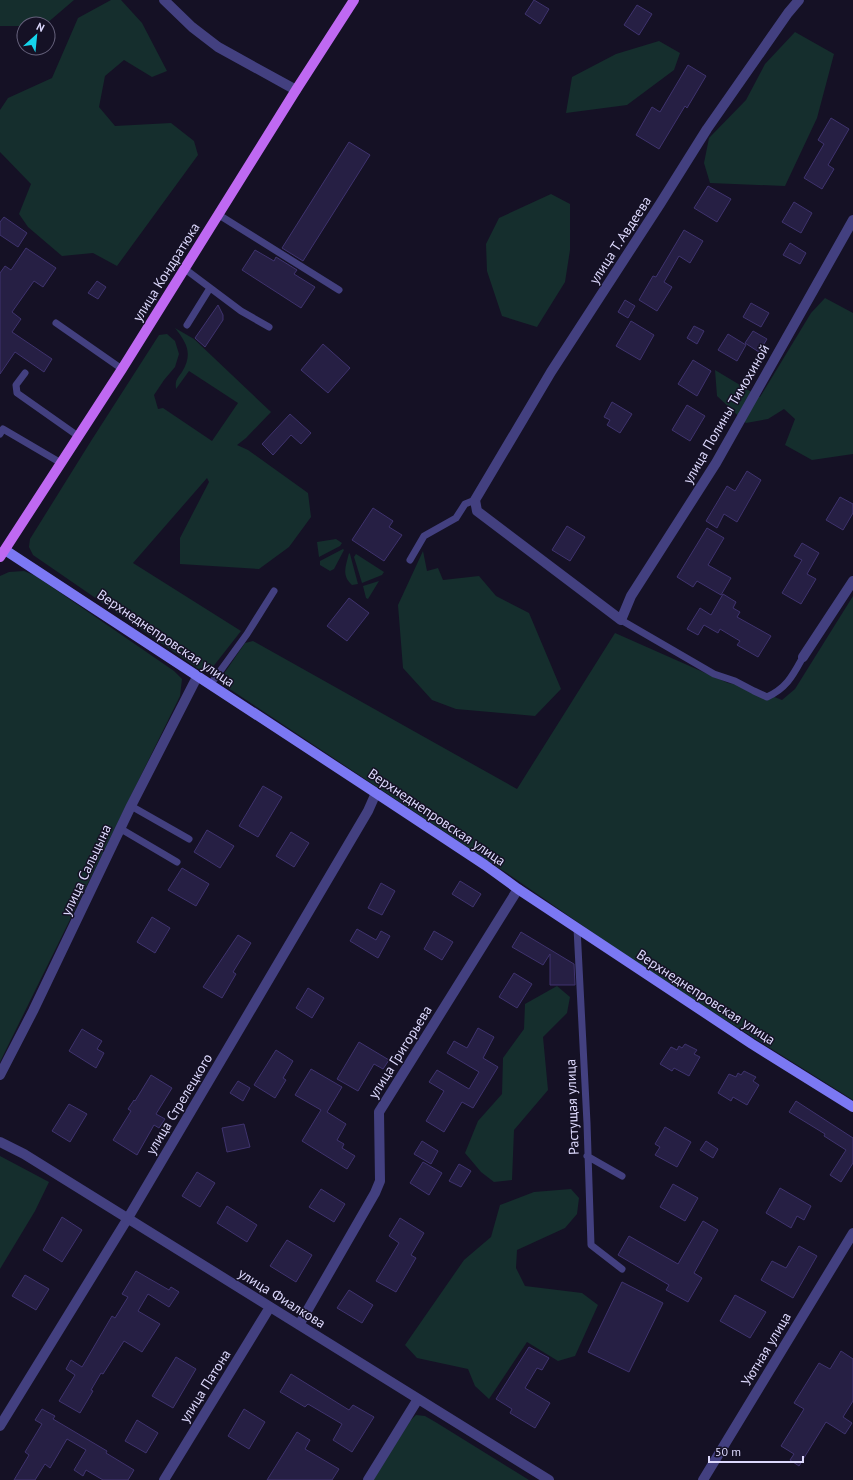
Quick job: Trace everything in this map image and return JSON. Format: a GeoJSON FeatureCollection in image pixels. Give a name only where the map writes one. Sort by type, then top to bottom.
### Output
{"type":"FeatureCollection","features":[{"type":"Feature","properties":{"kind":"main road","name":"улица Кондратюка"},"geometry":{"type":"LineString","coordinates":[[3,553],[122,369],[354,0]]}},
{"type":"Feature","properties":{"kind":"street"},"geometry":{"type":"LineString","coordinates":[[164,0],[192,27],[218,47],[296,90]]}},
{"type":"Feature","properties":{"kind":"street","name":"улица Т. Авдеева"},"geometry":{"type":"LineString","coordinates":[[475,500],[551,372],[707,129],[788,13],[799,0]]}},
{"type":"Feature","properties":{"kind":"street","name":"улица Полины Тимохиной"},"geometry":{"type":"LineString","coordinates":[[621,620],[631,596],[716,463],[853,220]]}},
{"type":"Feature","properties":{"kind":"street"},"geometry":{"type":"LineString","coordinates":[[475,500],[477,511],[621,620]]}},
{"type":"Feature","properties":{"kind":"street","name":"Верхнеднепровская улица"},"geometry":{"type":"LineString","coordinates":[[3,553],[134,633],[197,677],[210,684],[485,865],[518,890],[752,1044],[853,1107]]}},
{"type":"Feature","properties":{"kind":"street"},"geometry":{"type":"LineString","coordinates":[[804,657],[853,581]]}},
{"type":"Feature","properties":{"kind":"street","name":"улица Сальцына"},"geometry":{"type":"LineString","coordinates":[[0,1075],[33,1011],[131,806],[197,677]]}},
{"type":"Feature","properties":{"kind":"street","name":"улица Стрелецкого"},"geometry":{"type":"LineString","coordinates":[[0,1426],[128,1218],[368,811],[376,793]]}},
{"type":"Feature","properties":{"kind":"street","name":"улица Григорьева"},"geometry":{"type":"LineString","coordinates":[[299,1325],[375,1193],[380,1180],[378,1112],[518,890]]}},
{"type":"Feature","properties":{"kind":"street","name":"улица Фиалкова"},"geometry":{"type":"LineString","coordinates":[[0,1142],[24,1154],[128,1218],[549,1480]]}},
{"type":"Feature","properties":{"kind":"street","name":"Уютная улица"},"geometry":{"type":"LineString","coordinates":[[703,1480],[853,1233]]}},
{"type":"Feature","properties":{"kind":"street","name":"улица Патона"},"geometry":{"type":"LineString","coordinates":[[164,1480],[270,1307]]}},
{"type":"Feature","properties":{"kind":"street"},"geometry":{"type":"LineString","coordinates":[[368,1480],[418,1399]]}},
{"type":"Feature","properties":{"kind":"lane"},"geometry":{"type":"LineString","coordinates":[[219,215],[339,290]]}},
{"type":"Feature","properties":{"kind":"lane"},"geometry":{"type":"LineString","coordinates":[[185,269],[241,312],[269,327]]}},
{"type":"Feature","properties":{"kind":"lane"},"geometry":{"type":"LineString","coordinates":[[187,325],[210,288]]}},
{"type":"Feature","properties":{"kind":"lane"},"geometry":{"type":"LineString","coordinates":[[56,323],[122,369]]}},
{"type":"Feature","properties":{"kind":"lane"},"geometry":{"type":"LineString","coordinates":[[25,374],[16,385],[17,393],[78,436]]}},
{"type":"Feature","properties":{"kind":"lane"},"geometry":{"type":"LineString","coordinates":[[0,434],[3,430],[61,463]]}},
{"type":"Feature","properties":{"kind":"lane"},"geometry":{"type":"LineString","coordinates":[[410,560],[424,536],[456,518],[465,504],[475,500]]}},
{"type":"Feature","properties":{"kind":"lane"},"geometry":{"type":"LineString","coordinates":[[210,684],[247,634],[274,591]]}},
{"type":"Feature","properties":{"kind":"lane"},"geometry":{"type":"LineString","coordinates":[[621,620],[714,674],[735,681],[767,697],[778,692],[791,679],[804,657]]}},
{"type":"Feature","properties":{"kind":"lane"},"geometry":{"type":"LineString","coordinates":[[131,806],[189,839]]}},
{"type":"Feature","properties":{"kind":"lane"},"geometry":{"type":"LineString","coordinates":[[120,829],[177,862]]}},
{"type":"Feature","properties":{"kind":"lane","name":"Растущая улица"},"geometry":{"type":"LineString","coordinates":[[577,928],[587,1123],[591,1245],[622,1269]]}},
{"type":"Feature","properties":{"kind":"lane"},"geometry":{"type":"LineString","coordinates":[[587,1156],[622,1176]]}},
{"type":"Feature","properties":{"kind":"green space"},"geometry":{"type":"Polygon","coordinates":[[[0,0],[74,0],[55,16],[16,16],[16,26],[0,26],[0,0]]]}},
{"type":"Feature","properties":{"kind":"green space"},"geometry":{"type":"Polygon","coordinates":[[[111,0],[121,0],[142,23],[167,71],[152,77],[124,60],[105,76],[99,107],[115,126],[171,123],[194,141],[198,155],[117,266],[93,253],[62,256],[28,227],[19,214],[31,184],[0,152],[0,110],[8,98],[52,78],[78,18],[111,0]]]}},
{"type":"Feature","properties":{"kind":"green space"},"geometry":{"type":"Polygon","coordinates":[[[795,32],[834,54],[817,118],[785,186],[710,183],[704,163],[709,138],[746,100],[765,64],[795,32]]]}},
{"type":"Feature","properties":{"kind":"green space"},"geometry":{"type":"Polygon","coordinates":[[[659,41],[680,53],[674,70],[627,105],[566,113],[572,77],[616,54],[659,41]]]}},
{"type":"Feature","properties":{"kind":"green space"},"geometry":{"type":"Polygon","coordinates":[[[551,194],[570,204],[570,250],[565,282],[537,327],[502,316],[487,271],[486,244],[499,218],[551,194]]]}},
{"type":"Feature","properties":{"kind":"green space"},"geometry":{"type":"Polygon","coordinates":[[[825,298],[853,313],[853,454],[812,460],[785,445],[795,419],[784,409],[768,419],[746,423],[717,396],[715,370],[760,397],[811,313],[825,298]]]}},
{"type":"Feature","properties":{"kind":"green space"},"geometry":{"type":"Polygon","coordinates":[[[175,328],[194,339],[271,412],[246,438],[237,445],[248,450],[308,493],[311,517],[289,547],[259,569],[180,564],[180,538],[209,482],[207,478],[133,563],[241,631],[212,668],[206,670],[200,670],[33,555],[29,547],[30,539],[159,335],[167,334],[175,341],[179,354],[175,367],[154,395],[158,409],[163,408],[212,441],[238,403],[189,371],[176,389],[176,382],[185,366],[188,354],[183,339],[175,328]]]}},
{"type":"Feature","properties":{"kind":"green space"},"geometry":{"type":"Polygon","coordinates":[[[336,539],[342,543],[340,546],[319,557],[317,542],[336,539]]]}},
{"type":"Feature","properties":{"kind":"green space"},"geometry":{"type":"Polygon","coordinates":[[[343,549],[344,550],[334,569],[330,571],[320,565],[320,561],[343,549]]]}},
{"type":"Feature","properties":{"kind":"green space"},"geometry":{"type":"Polygon","coordinates":[[[423,551],[427,571],[438,568],[443,580],[479,576],[496,596],[529,613],[561,689],[535,716],[456,709],[432,700],[403,668],[398,605],[423,551]]]}},
{"type":"Feature","properties":{"kind":"green space"},"geometry":{"type":"Polygon","coordinates":[[[349,553],[358,584],[352,585],[346,578],[345,570],[349,553]]]}},
{"type":"Feature","properties":{"kind":"green space"},"geometry":{"type":"Polygon","coordinates":[[[356,554],[384,572],[382,575],[362,583],[354,557],[356,554]]]}},
{"type":"Feature","properties":{"kind":"green space"},"geometry":{"type":"Polygon","coordinates":[[[24,571],[36,576],[174,671],[182,679],[180,696],[0,1062],[0,576],[9,572],[24,571]]]}},
{"type":"Feature","properties":{"kind":"green space"},"geometry":{"type":"Polygon","coordinates":[[[379,581],[368,599],[366,598],[363,586],[379,581]]]}},
{"type":"Feature","properties":{"kind":"green space"},"geometry":{"type":"Polygon","coordinates":[[[853,596],[853,1100],[660,979],[511,876],[222,684],[223,675],[245,643],[253,641],[517,789],[615,633],[728,683],[749,687],[782,700],[795,689],[853,596]]]}},
{"type":"Feature","properties":{"kind":"green space"},"geometry":{"type":"Polygon","coordinates":[[[557,986],[570,997],[567,1013],[543,1037],[548,1090],[514,1130],[512,1180],[494,1182],[481,1172],[465,1153],[478,1121],[502,1094],[503,1058],[524,1029],[525,1004],[557,986]]]}},
{"type":"Feature","properties":{"kind":"green space"},"geometry":{"type":"Polygon","coordinates":[[[0,1156],[49,1182],[35,1211],[0,1269],[0,1156]]]}},
{"type":"Feature","properties":{"kind":"green space"},"geometry":{"type":"Polygon","coordinates":[[[571,1189],[579,1198],[577,1214],[565,1228],[517,1250],[516,1268],[525,1286],[582,1293],[598,1305],[575,1356],[558,1361],[527,1342],[489,1399],[475,1386],[468,1369],[417,1358],[405,1345],[464,1260],[491,1237],[500,1205],[534,1192],[571,1189]]]}},
{"type":"Feature","properties":{"kind":"green space"},"geometry":{"type":"Polygon","coordinates":[[[416,1415],[425,1416],[529,1480],[373,1480],[410,1421],[416,1415]]]}},
{"type":"Feature","properties":{"kind":"building"},"geometry":{"type":"Polygon","coordinates":[[[534,0],[549,9],[540,24],[525,14],[534,0]]]}},
{"type":"Feature","properties":{"kind":"building"},"geometry":{"type":"Polygon","coordinates":[[[637,5],[652,14],[639,35],[624,25],[637,5]]]}},
{"type":"Feature","properties":{"kind":"building"},"geometry":{"type":"Polygon","coordinates":[[[688,65],[706,76],[687,108],[685,106],[659,149],[636,135],[652,107],[660,112],[688,65]]]}},
{"type":"Feature","properties":{"kind":"building"},"geometry":{"type":"Polygon","coordinates":[[[831,118],[849,129],[828,165],[834,169],[822,189],[804,178],[824,144],[818,140],[831,118]]]}},
{"type":"Feature","properties":{"kind":"building"},"geometry":{"type":"Polygon","coordinates":[[[349,142],[370,155],[303,261],[282,248],[349,142]]]}},
{"type":"Feature","properties":{"kind":"building"},"geometry":{"type":"Polygon","coordinates":[[[708,186],[731,199],[717,222],[694,208],[708,186]]]}},
{"type":"Feature","properties":{"kind":"building"},"geometry":{"type":"Polygon","coordinates":[[[794,202],[812,213],[801,233],[782,222],[794,202]]]}},
{"type":"Feature","properties":{"kind":"building"},"geometry":{"type":"Polygon","coordinates":[[[4,217],[27,233],[18,247],[0,235],[0,222],[4,217]]]}},
{"type":"Feature","properties":{"kind":"building"},"geometry":{"type":"Polygon","coordinates":[[[684,230],[703,241],[690,263],[679,256],[664,282],[672,287],[657,311],[639,300],[653,276],[656,277],[684,230]]]}},
{"type":"Feature","properties":{"kind":"building"},"geometry":{"type":"Polygon","coordinates":[[[790,243],[806,253],[800,264],[783,255],[790,243]]]}},
{"type":"Feature","properties":{"kind":"building"},"geometry":{"type":"Polygon","coordinates":[[[26,248],[56,268],[43,287],[34,281],[12,312],[21,319],[12,332],[52,359],[44,372],[15,352],[0,374],[0,273],[5,266],[11,270],[26,248]]]}},
{"type":"Feature","properties":{"kind":"building"},"geometry":{"type":"Polygon","coordinates":[[[255,250],[274,261],[276,257],[297,270],[294,274],[315,287],[301,308],[242,270],[255,250]]]}},
{"type":"Feature","properties":{"kind":"building"},"geometry":{"type":"Polygon","coordinates":[[[97,281],[106,287],[98,299],[88,293],[97,281]]]}},
{"type":"Feature","properties":{"kind":"building"},"geometry":{"type":"Polygon","coordinates":[[[625,300],[635,306],[628,318],[618,312],[625,300]]]}},
{"type":"Feature","properties":{"kind":"building"},"geometry":{"type":"Polygon","coordinates":[[[751,303],[769,313],[761,327],[743,317],[751,303]]]}},
{"type":"Feature","properties":{"kind":"building"},"geometry":{"type":"Polygon","coordinates":[[[218,305],[223,315],[223,320],[205,347],[195,338],[218,305]]]}},
{"type":"Feature","properties":{"kind":"building"},"geometry":{"type":"Polygon","coordinates":[[[631,321],[654,335],[640,360],[616,346],[631,321]]]}},
{"type":"Feature","properties":{"kind":"building"},"geometry":{"type":"Polygon","coordinates":[[[694,326],[704,331],[697,344],[687,338],[694,326]]]}},
{"type":"Feature","properties":{"kind":"building"},"geometry":{"type":"Polygon","coordinates":[[[753,331],[767,339],[759,352],[745,343],[753,331]]]}},
{"type":"Feature","properties":{"kind":"building"},"geometry":{"type":"Polygon","coordinates":[[[728,334],[746,345],[737,361],[718,350],[728,334]]]}},
{"type":"Feature","properties":{"kind":"building"},"geometry":{"type":"Polygon","coordinates":[[[323,344],[350,368],[328,393],[301,370],[323,344]]]}},
{"type":"Feature","properties":{"kind":"building"},"geometry":{"type":"Polygon","coordinates":[[[693,360],[711,371],[697,396],[678,384],[693,360]]]}},
{"type":"Feature","properties":{"kind":"building"},"geometry":{"type":"Polygon","coordinates":[[[612,402],[632,414],[620,433],[607,425],[610,420],[604,417],[612,402]]]}},
{"type":"Feature","properties":{"kind":"building"},"geometry":{"type":"Polygon","coordinates":[[[687,405],[705,416],[690,441],[672,430],[687,405]]]}},
{"type":"Feature","properties":{"kind":"building"},"geometry":{"type":"Polygon","coordinates":[[[290,414],[311,433],[301,444],[291,435],[273,455],[262,444],[290,414]]]}},
{"type":"Feature","properties":{"kind":"building"},"geometry":{"type":"Polygon","coordinates":[[[747,471],[761,480],[737,522],[724,514],[717,528],[706,521],[727,486],[735,491],[747,471]]]}},
{"type":"Feature","properties":{"kind":"building"},"geometry":{"type":"Polygon","coordinates":[[[840,497],[853,504],[853,513],[843,530],[826,520],[840,497]]]}},
{"type":"Feature","properties":{"kind":"building"},"geometry":{"type":"Polygon","coordinates":[[[373,508],[393,521],[389,527],[402,535],[384,561],[352,540],[373,508]]]}},
{"type":"Feature","properties":{"kind":"building"},"geometry":{"type":"Polygon","coordinates":[[[567,526],[585,537],[570,561],[552,550],[567,526]]]}},
{"type":"Feature","properties":{"kind":"building"},"geometry":{"type":"Polygon","coordinates":[[[707,528],[724,538],[708,565],[731,578],[721,595],[697,581],[693,587],[677,577],[707,528]]]}},
{"type":"Feature","properties":{"kind":"building"},"geometry":{"type":"Polygon","coordinates":[[[802,543],[819,553],[807,574],[816,579],[801,604],[782,593],[802,560],[794,556],[802,543]]]}},
{"type":"Feature","properties":{"kind":"building"},"geometry":{"type":"Polygon","coordinates":[[[723,594],[736,602],[733,608],[740,612],[737,617],[771,636],[758,657],[737,645],[740,641],[720,629],[718,633],[704,625],[698,635],[687,629],[700,608],[711,615],[723,594]]]}},
{"type":"Feature","properties":{"kind":"building"},"geometry":{"type":"Polygon","coordinates":[[[349,598],[369,613],[347,641],[327,626],[349,598]]]}},
{"type":"Feature","properties":{"kind":"building"},"geometry":{"type":"Polygon","coordinates":[[[263,786],[282,797],[258,837],[239,826],[263,786]]]}},
{"type":"Feature","properties":{"kind":"building"},"geometry":{"type":"Polygon","coordinates":[[[207,830],[234,846],[220,868],[194,852],[207,830]]]}},
{"type":"Feature","properties":{"kind":"building"},"geometry":{"type":"Polygon","coordinates":[[[291,832],[309,843],[294,867],[276,856],[291,832]]]}},
{"type":"Feature","properties":{"kind":"building"},"geometry":{"type":"Polygon","coordinates":[[[182,868],[209,884],[196,906],[168,890],[182,868]]]}},
{"type":"Feature","properties":{"kind":"building"},"geometry":{"type":"Polygon","coordinates":[[[460,881],[481,894],[473,907],[452,894],[460,881]]]}},
{"type":"Feature","properties":{"kind":"building"},"geometry":{"type":"Polygon","coordinates":[[[381,883],[395,891],[382,915],[368,908],[381,883]]]}},
{"type":"Feature","properties":{"kind":"building"},"geometry":{"type":"Polygon","coordinates":[[[152,917],[170,928],[155,953],[137,942],[152,917]]]}},
{"type":"Feature","properties":{"kind":"building"},"geometry":{"type":"Polygon","coordinates":[[[357,929],[376,940],[381,931],[390,936],[378,958],[350,941],[357,929]]]}},
{"type":"Feature","properties":{"kind":"building"},"geometry":{"type":"Polygon","coordinates":[[[434,931],[453,942],[442,960],[424,949],[434,931]]]}},
{"type":"Feature","properties":{"kind":"building"},"geometry":{"type":"Polygon","coordinates":[[[521,932],[574,964],[575,985],[550,985],[550,954],[543,965],[512,947],[521,932]]]}},
{"type":"Feature","properties":{"kind":"building"},"geometry":{"type":"Polygon","coordinates":[[[238,935],[251,943],[233,972],[236,974],[222,998],[203,987],[238,935]]]}},
{"type":"Feature","properties":{"kind":"building"},"geometry":{"type":"Polygon","coordinates":[[[514,973],[532,984],[517,1008],[499,997],[514,973]]]}},
{"type":"Feature","properties":{"kind":"building"},"geometry":{"type":"Polygon","coordinates":[[[308,988],[324,998],[312,1018],[296,1008],[308,988]]]}},
{"type":"Feature","properties":{"kind":"building"},"geometry":{"type":"Polygon","coordinates":[[[478,1028],[494,1037],[483,1058],[498,1067],[473,1108],[462,1102],[444,1132],[426,1121],[444,1091],[429,1082],[437,1070],[469,1089],[479,1072],[447,1053],[454,1041],[467,1048],[478,1028]]]}},
{"type":"Feature","properties":{"kind":"building"},"geometry":{"type":"Polygon","coordinates":[[[82,1029],[102,1041],[97,1049],[104,1053],[96,1068],[69,1051],[82,1029]]]}},
{"type":"Feature","properties":{"kind":"building"},"geometry":{"type":"Polygon","coordinates":[[[359,1042],[389,1060],[383,1069],[374,1064],[358,1091],[337,1079],[359,1042]]]}},
{"type":"Feature","properties":{"kind":"building"},"geometry":{"type":"Polygon","coordinates":[[[685,1044],[697,1050],[694,1054],[700,1057],[689,1076],[674,1068],[672,1071],[660,1064],[671,1047],[677,1050],[679,1046],[682,1048],[685,1044]]]}},
{"type":"Feature","properties":{"kind":"building"},"geometry":{"type":"Polygon","coordinates":[[[276,1050],[293,1061],[283,1078],[286,1080],[275,1098],[254,1085],[276,1050]]]}},
{"type":"Feature","properties":{"kind":"building"},"geometry":{"type":"Polygon","coordinates":[[[311,1069],[342,1087],[327,1112],[346,1124],[337,1140],[344,1144],[342,1148],[355,1156],[347,1169],[302,1141],[321,1110],[295,1095],[311,1069]]]}},
{"type":"Feature","properties":{"kind":"building"},"geometry":{"type":"Polygon","coordinates":[[[744,1071],[756,1077],[753,1081],[759,1085],[747,1105],[733,1097],[731,1101],[718,1093],[729,1074],[736,1077],[738,1073],[741,1075],[744,1071]]]}},
{"type":"Feature","properties":{"kind":"building"},"geometry":{"type":"Polygon","coordinates":[[[151,1075],[172,1088],[156,1114],[165,1119],[159,1128],[154,1125],[137,1155],[113,1140],[131,1111],[128,1109],[134,1100],[135,1101],[151,1075]]]}},
{"type":"Feature","properties":{"kind":"building"},"geometry":{"type":"Polygon","coordinates":[[[238,1081],[250,1088],[243,1101],[230,1093],[238,1081]]]}},
{"type":"Feature","properties":{"kind":"building"},"geometry":{"type":"Polygon","coordinates":[[[796,1101],[853,1138],[853,1163],[841,1182],[830,1175],[846,1150],[824,1136],[825,1134],[789,1112],[796,1101]]]}},
{"type":"Feature","properties":{"kind":"building"},"geometry":{"type":"Polygon","coordinates":[[[69,1104],[87,1114],[70,1142],[52,1131],[69,1104]]]}},
{"type":"Feature","properties":{"kind":"building"},"geometry":{"type":"Polygon","coordinates":[[[244,1124],[250,1147],[227,1152],[222,1128],[244,1124]]]}},
{"type":"Feature","properties":{"kind":"building"},"geometry":{"type":"Polygon","coordinates":[[[665,1127],[691,1142],[677,1167],[655,1155],[660,1147],[655,1144],[665,1127]]]}},
{"type":"Feature","properties":{"kind":"building"},"geometry":{"type":"Polygon","coordinates":[[[422,1141],[438,1151],[431,1164],[414,1154],[422,1141]]]}},
{"type":"Feature","properties":{"kind":"building"},"geometry":{"type":"Polygon","coordinates":[[[706,1141],[718,1149],[713,1158],[700,1150],[706,1141]]]}},
{"type":"Feature","properties":{"kind":"building"},"geometry":{"type":"Polygon","coordinates":[[[423,1162],[442,1173],[429,1195],[410,1183],[423,1162]]]}},
{"type":"Feature","properties":{"kind":"building"},"geometry":{"type":"Polygon","coordinates":[[[459,1164],[471,1171],[461,1187],[449,1181],[459,1164]]]}},
{"type":"Feature","properties":{"kind":"building"},"geometry":{"type":"Polygon","coordinates":[[[197,1172],[215,1183],[200,1207],[182,1196],[197,1172]]]}},
{"type":"Feature","properties":{"kind":"building"},"geometry":{"type":"Polygon","coordinates":[[[673,1184],[698,1198],[685,1221],[660,1207],[673,1184]]]}},
{"type":"Feature","properties":{"kind":"building"},"geometry":{"type":"Polygon","coordinates":[[[780,1188],[811,1206],[804,1220],[797,1216],[791,1228],[766,1213],[780,1188]]]}},
{"type":"Feature","properties":{"kind":"building"},"geometry":{"type":"Polygon","coordinates":[[[321,1189],[345,1204],[334,1222],[309,1207],[321,1189]]]}},
{"type":"Feature","properties":{"kind":"building"},"geometry":{"type":"Polygon","coordinates":[[[227,1206],[257,1225],[247,1242],[217,1223],[227,1206]]]}},
{"type":"Feature","properties":{"kind":"building"},"geometry":{"type":"Polygon","coordinates":[[[62,1217],[82,1230],[62,1262],[43,1250],[62,1217]]]}},
{"type":"Feature","properties":{"kind":"building"},"geometry":{"type":"Polygon","coordinates":[[[400,1218],[424,1233],[411,1255],[416,1258],[396,1292],[376,1281],[399,1243],[389,1236],[400,1218]]]}},
{"type":"Feature","properties":{"kind":"building"},"geometry":{"type":"Polygon","coordinates":[[[703,1221],[718,1230],[694,1273],[702,1278],[688,1302],[666,1290],[669,1285],[618,1255],[629,1236],[678,1264],[703,1221]]]}},
{"type":"Feature","properties":{"kind":"building"},"geometry":{"type":"Polygon","coordinates":[[[287,1240],[312,1255],[296,1282],[270,1266],[287,1240]]]}},
{"type":"Feature","properties":{"kind":"building"},"geometry":{"type":"Polygon","coordinates":[[[799,1246],[817,1256],[793,1298],[761,1280],[772,1261],[786,1268],[799,1246]]]}},
{"type":"Feature","properties":{"kind":"building"},"geometry":{"type":"Polygon","coordinates":[[[136,1271],[169,1290],[171,1287],[179,1292],[169,1307],[148,1294],[138,1311],[160,1324],[142,1352],[124,1341],[103,1374],[101,1373],[91,1390],[93,1391],[80,1413],[59,1401],[75,1375],[66,1369],[71,1360],[82,1367],[112,1316],[115,1318],[128,1297],[122,1294],[136,1271]]]}},
{"type":"Feature","properties":{"kind":"building"},"geometry":{"type":"Polygon","coordinates":[[[25,1275],[49,1289],[36,1310],[12,1296],[25,1275]]]}},
{"type":"Feature","properties":{"kind":"building"},"geometry":{"type":"Polygon","coordinates":[[[622,1282],[663,1303],[629,1372],[588,1352],[622,1282]]]}},
{"type":"Feature","properties":{"kind":"building"},"geometry":{"type":"Polygon","coordinates":[[[349,1290],[373,1305],[362,1323],[337,1308],[349,1290]]]}},
{"type":"Feature","properties":{"kind":"building"},"geometry":{"type":"Polygon","coordinates":[[[735,1295],[766,1312],[750,1338],[720,1321],[735,1295]]]}},
{"type":"Feature","properties":{"kind":"building"},"geometry":{"type":"Polygon","coordinates":[[[529,1347],[549,1358],[542,1370],[537,1368],[525,1388],[550,1403],[535,1428],[510,1413],[512,1409],[496,1399],[529,1347]]]}},
{"type":"Feature","properties":{"kind":"building"},"geometry":{"type":"Polygon","coordinates":[[[841,1351],[853,1359],[853,1401],[843,1417],[852,1423],[845,1434],[826,1422],[799,1466],[790,1460],[794,1454],[781,1446],[804,1409],[794,1403],[819,1363],[830,1369],[841,1351]]]}},
{"type":"Feature","properties":{"kind":"building"},"geometry":{"type":"Polygon","coordinates":[[[176,1357],[196,1369],[173,1408],[152,1396],[176,1357]]]}},
{"type":"Feature","properties":{"kind":"building"},"geometry":{"type":"Polygon","coordinates":[[[291,1374],[349,1410],[353,1405],[374,1417],[352,1452],[333,1440],[342,1424],[308,1404],[305,1407],[280,1392],[291,1374]]]}},
{"type":"Feature","properties":{"kind":"building"},"geometry":{"type":"Polygon","coordinates":[[[42,1409],[55,1416],[53,1419],[107,1451],[106,1453],[134,1470],[128,1480],[103,1480],[86,1470],[83,1476],[74,1470],[86,1450],[67,1439],[50,1468],[45,1464],[35,1480],[14,1480],[29,1455],[25,1452],[42,1424],[35,1420],[42,1409]]]}},
{"type":"Feature","properties":{"kind":"building"},"geometry":{"type":"Polygon","coordinates":[[[244,1409],[265,1422],[249,1449],[228,1436],[244,1409]]]}},
{"type":"Feature","properties":{"kind":"building"},"geometry":{"type":"Polygon","coordinates":[[[137,1420],[158,1433],[146,1453],[125,1441],[137,1420]]]}},
{"type":"Feature","properties":{"kind":"building"},"geometry":{"type":"Polygon","coordinates":[[[297,1432],[310,1440],[305,1449],[339,1469],[332,1480],[267,1480],[297,1432]]]}}]}
